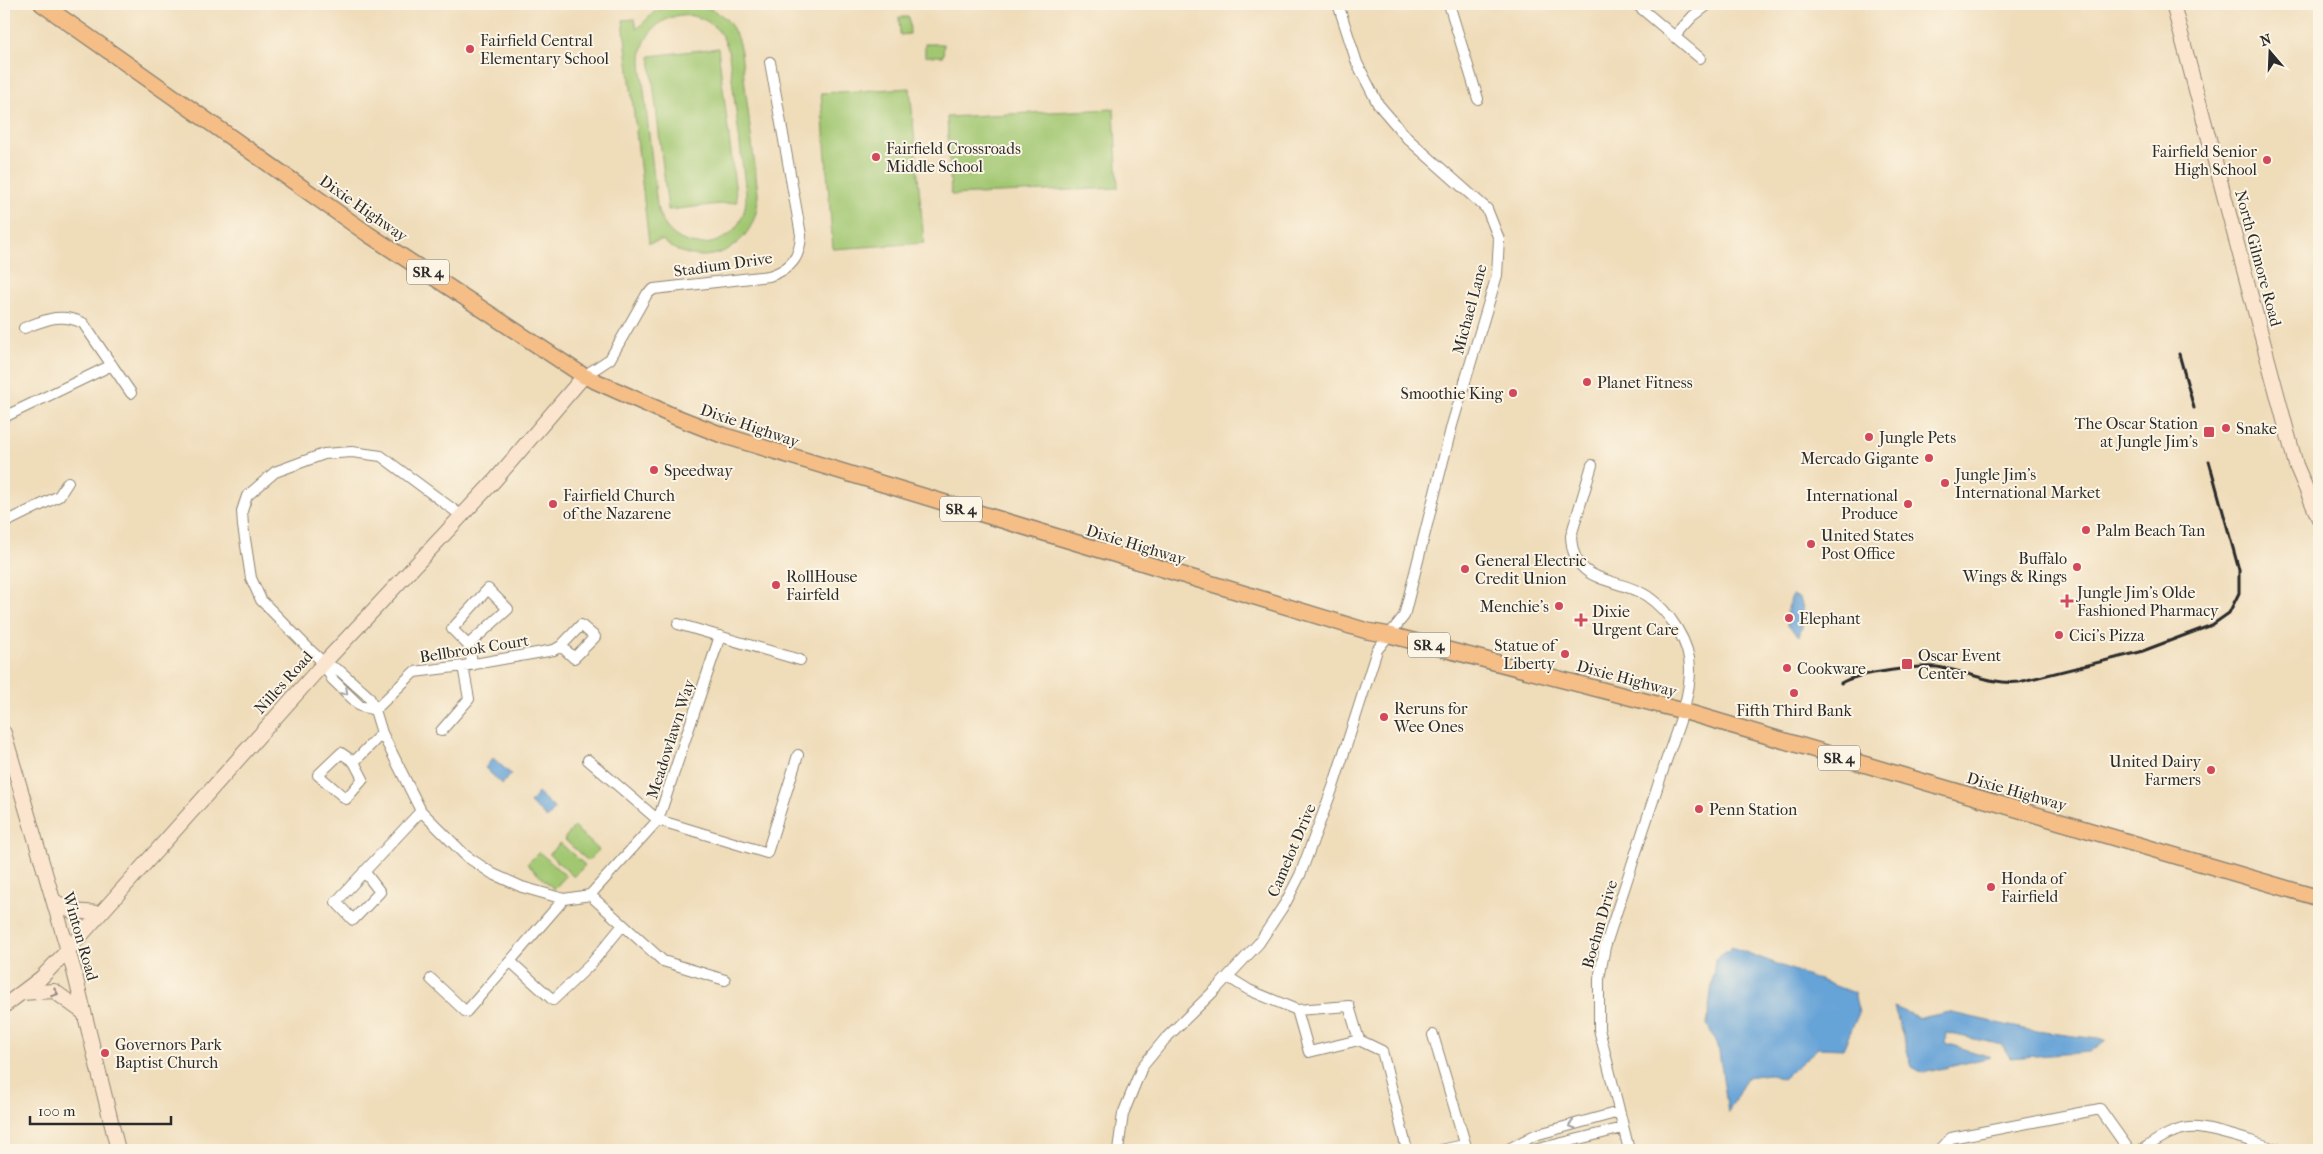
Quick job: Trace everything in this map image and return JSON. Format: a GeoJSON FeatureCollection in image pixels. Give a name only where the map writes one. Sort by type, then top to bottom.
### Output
{"type":"FeatureCollection","features":[{"type":"Feature","properties":{"kind":"main road","name":"Dixie Highway"},"geometry":{"type":"LineString","coordinates":[[42,4],[368,234],[584,376],[671,415],[722,435],[1340,623],[1682,711],[2319,898]]}},
{"type":"Feature","properties":{"kind":"street","name":"Michael Lane"},"geometry":{"type":"LineString","coordinates":[[1338,4],[1357,63],[1378,104],[1408,139],[1486,209],[1499,238],[1497,275],[1452,425],[1404,616],[1390,635]]}},
{"type":"Feature","properties":{"kind":"street"},"geometry":{"type":"LineString","coordinates":[[1449,4],[1478,99]]}},
{"type":"Feature","properties":{"kind":"street"},"geometry":{"type":"LineString","coordinates":[[1636,4],[1700,58]]}},
{"type":"Feature","properties":{"kind":"street"},"geometry":{"type":"LineString","coordinates":[[1674,37],[1694,16],[1709,4]]}},
{"type":"Feature","properties":{"kind":"street","name":"North Gilmore Road"},"geometry":{"type":"LineString","coordinates":[[2173,4],[2296,465],[2319,519]]}},
{"type":"Feature","properties":{"kind":"street","name":"Stadium Drive"},"geometry":{"type":"LineString","coordinates":[[584,376],[610,359],[647,294],[654,289],[769,276],[782,272],[794,262],[800,250],[801,235],[770,62]]}},
{"type":"Feature","properties":{"kind":"street"},"geometry":{"type":"LineString","coordinates":[[24,328],[50,318],[73,318],[83,323],[131,393]]}},
{"type":"Feature","properties":{"kind":"street"},"geometry":{"type":"LineString","coordinates":[[4,417],[112,365]]}},
{"type":"Feature","properties":{"kind":"street","name":"Nilles Road"},"geometry":{"type":"LineString","coordinates":[[4,1006],[41,978],[68,950],[324,663],[462,516],[584,376]]}},
{"type":"Feature","properties":{"kind":"street"},"geometry":{"type":"LineString","coordinates":[[462,516],[381,456],[352,452],[324,454],[275,472],[247,496],[242,511],[242,526],[251,578],[261,600],[324,663],[332,679],[360,706],[375,710],[382,733],[420,811],[466,856],[493,874],[522,887],[564,899],[590,895],[658,820],[767,852],[798,755]]}},
{"type":"Feature","properties":{"kind":"street","name":"Boehm Drive"},"geometry":{"type":"LineString","coordinates":[[1592,465],[1571,536],[1574,552],[1584,569],[1592,576],[1636,590],[1648,597],[1676,627],[1686,650],[1690,667],[1689,684],[1682,711],[1606,947],[1599,979],[1599,1029],[1629,1150]]}},
{"type":"Feature","properties":{"kind":"street"},"geometry":{"type":"LineString","coordinates":[[4,523],[59,496],[68,482]]}},
{"type":"Feature","properties":{"kind":"street"},"geometry":{"type":"LineString","coordinates":[[441,731],[470,699],[468,644],[452,629],[488,589],[508,609],[468,644]]}},
{"type":"Feature","properties":{"kind":"street"},"geometry":{"type":"LineString","coordinates":[[678,624],[800,660]]}},
{"type":"Feature","properties":{"kind":"street","name":"Camelot Drive"},"geometry":{"type":"LineString","coordinates":[[1118,1150],[1124,1114],[1142,1067],[1165,1039],[1228,977],[1268,931],[1291,895],[1333,787],[1377,650],[1390,635]]}},
{"type":"Feature","properties":{"kind":"street","name":"Meadowlawn Way"},"geometry":{"type":"LineString","coordinates":[[588,760],[658,820],[720,636]]}},
{"type":"Feature","properties":{"kind":"street","name":"Bellbrook Court"},"geometry":{"type":"LineString","coordinates":[[375,710],[414,672],[468,666],[554,650],[561,646]]}},
{"type":"Feature","properties":{"kind":"street","name":"Winton Road"},"geometry":{"type":"LineString","coordinates":[[4,733],[68,950],[118,1150]]}},
{"type":"Feature","properties":{"kind":"street"},"geometry":{"type":"LineString","coordinates":[[354,762],[382,733]]}},
{"type":"Feature","properties":{"kind":"street"},"geometry":{"type":"LineString","coordinates":[[341,754],[354,762],[363,779],[346,799],[318,774],[341,754]]}},
{"type":"Feature","properties":{"kind":"street"},"geometry":{"type":"LineString","coordinates":[[364,872],[380,892],[353,920],[336,902],[420,811]]}},
{"type":"Feature","properties":{"kind":"street"},"geometry":{"type":"LineString","coordinates":[[590,895],[663,961],[726,980]]}},
{"type":"Feature","properties":{"kind":"street"},"geometry":{"type":"LineString","coordinates":[[431,979],[466,1012],[564,899]]}},
{"type":"Feature","properties":{"kind":"street"},"geometry":{"type":"LineString","coordinates":[[53,900],[71,911],[100,913]]}},
{"type":"Feature","properties":{"kind":"street"},"geometry":{"type":"LineString","coordinates":[[511,962],[553,1000],[590,965],[623,925]]}},
{"type":"Feature","properties":{"kind":"street"},"geometry":{"type":"LineString","coordinates":[[1228,977],[1249,990],[1297,1010],[1349,1006],[1359,1040]]}},
{"type":"Feature","properties":{"kind":"street"},"geometry":{"type":"LineString","coordinates":[[20,993],[54,990],[84,1013]]}},
{"type":"Feature","properties":{"kind":"street"},"geometry":{"type":"LineString","coordinates":[[1297,1010],[1309,1052],[1359,1040],[1382,1051],[1407,1150]]}},
{"type":"Feature","properties":{"kind":"street"},"geometry":{"type":"LineString","coordinates":[[1433,1035],[1466,1148],[1441,1150]]}},
{"type":"Feature","properties":{"kind":"street"},"geometry":{"type":"LineString","coordinates":[[1940,1150],[1951,1138],[2100,1108],[2129,1150]]}},
{"type":"Feature","properties":{"kind":"street"},"geometry":{"type":"LineString","coordinates":[[1506,1150],[1535,1135],[1619,1112]]}},
{"type":"Feature","properties":{"kind":"street"},"geometry":{"type":"LineString","coordinates":[[1534,1150],[1623,1128]]}},
{"type":"Feature","properties":{"kind":"street"},"geometry":{"type":"LineString","coordinates":[[2142,1150],[2159,1138],[2176,1131],[2197,1128],[2280,1150]]}},
{"type":"Feature","properties":{"kind":"green space"},"geometry":{"type":"Polygon","coordinates":[[[674,4],[687,4],[718,13],[726,19],[732,28],[741,52],[758,193],[756,212],[750,228],[739,241],[726,250],[711,255],[695,255],[678,251],[662,240],[649,243],[623,20],[635,19],[637,29],[654,12],[674,4]],[[689,15],[671,18],[656,26],[643,46],[641,64],[657,205],[664,224],[676,236],[691,243],[706,244],[722,239],[734,229],[743,214],[746,194],[729,54],[723,37],[718,30],[705,20],[689,15]]]}},
{"type":"Feature","properties":{"kind":"green space"},"geometry":{"type":"Polygon","coordinates":[[[899,17],[909,17],[910,34],[900,35],[899,17]]]}},
{"type":"Feature","properties":{"kind":"green space"},"geometry":{"type":"Polygon","coordinates":[[[925,44],[944,44],[943,56],[925,56],[925,44]]]}},
{"type":"Feature","properties":{"kind":"green space"},"geometry":{"type":"Polygon","coordinates":[[[718,48],[737,202],[668,210],[650,56],[718,48]]]}},
{"type":"Feature","properties":{"kind":"green space"},"geometry":{"type":"Polygon","coordinates":[[[910,88],[924,243],[833,249],[821,93],[910,88]]]}},
{"type":"Feature","properties":{"kind":"green space"},"geometry":{"type":"Polygon","coordinates":[[[1114,109],[1118,188],[951,195],[947,117],[1114,109]]]}},
{"type":"Feature","properties":{"kind":"green space"},"geometry":{"type":"Polygon","coordinates":[[[574,827],[599,850],[588,861],[564,839],[574,827]]]}},
{"type":"Feature","properties":{"kind":"green space"},"geometry":{"type":"Polygon","coordinates":[[[560,843],[585,865],[574,877],[549,854],[560,843]]]}},
{"type":"Feature","properties":{"kind":"green space"},"geometry":{"type":"Polygon","coordinates":[[[539,852],[566,876],[554,889],[527,864],[539,852]]]}},
{"type":"Feature","properties":{"kind":"water"},"geometry":{"type":"Polygon","coordinates":[[[1792,595],[1800,598],[1805,615],[1800,618],[1803,624],[1799,636],[1788,626],[1785,618],[1792,595]]]}},
{"type":"Feature","properties":{"kind":"water"},"geometry":{"type":"Polygon","coordinates":[[[493,758],[511,774],[502,784],[485,768],[493,758]]]}},
{"type":"Feature","properties":{"kind":"water"},"geometry":{"type":"Polygon","coordinates":[[[538,793],[555,809],[547,818],[530,803],[538,793]]]}},
{"type":"Feature","properties":{"kind":"water"},"geometry":{"type":"Polygon","coordinates":[[[1732,947],[1854,993],[1859,1013],[1843,1049],[1818,1048],[1783,1079],[1768,1074],[1747,1077],[1728,1113],[1719,1051],[1707,1024],[1715,960],[1732,947]]]}},
{"type":"Feature","properties":{"kind":"water"},"geometry":{"type":"Polygon","coordinates":[[[1894,1007],[1921,1018],[1949,1012],[2028,1030],[2106,1040],[2090,1052],[2010,1058],[2002,1045],[1946,1033],[1945,1043],[1991,1057],[1923,1073],[1912,1067],[1894,1007]]]}},
{"type":"Feature","properties":{"kind":"railway"},"geometry":{"type":"LineString","coordinates":[[2179,354],[2194,408]]}},
{"type":"Feature","properties":{"kind":"railway"},"geometry":{"type":"LineString","coordinates":[[1841,683],[1849,679],[1876,673],[1922,667],[1943,668],[1999,682],[2019,682],[2140,652],[2212,625],[2229,613],[2239,593],[2239,570],[2209,461]]}},
{"type":"Feature","properties":{"kind":"place","name":"Fairfield Central Elementary School"},"geometry":{"type":"Point","coordinates":[470,49]}},
{"type":"Feature","properties":{"kind":"place","name":"Fairfield Crossroads Middle School"},"geometry":{"type":"Point","coordinates":[876,157]}},
{"type":"Feature","properties":{"kind":"place","name":"Fairfield Senior High School"},"geometry":{"type":"Point","coordinates":[2267,160]}},
{"type":"Feature","properties":{"kind":"place","name":"Planet Fitness"},"geometry":{"type":"Point","coordinates":[1587,382]}},
{"type":"Feature","properties":{"kind":"place","name":"Smoothie King"},"geometry":{"type":"Point","coordinates":[1513,393]}},
{"type":"Feature","properties":{"kind":"place","name":"Snake"},"geometry":{"type":"Point","coordinates":[2226,428]}},
{"type":"Feature","properties":{"kind":"place","name":"The Oscar Station at Jungle Jim's"},"geometry":{"type":"Point","coordinates":[2209,432]}},
{"type":"Feature","properties":{"kind":"place","name":"Jungle Pets"},"geometry":{"type":"Point","coordinates":[1869,437]}},
{"type":"Feature","properties":{"kind":"place","name":"Mercado Gigante"},"geometry":{"type":"Point","coordinates":[1929,458]}},
{"type":"Feature","properties":{"kind":"place","name":"Speedway"},"geometry":{"type":"Point","coordinates":[654,470]}},
{"type":"Feature","properties":{"kind":"place","name":"Jungle Jim’s International Market"},"geometry":{"type":"Point","coordinates":[1945,483]}},
{"type":"Feature","properties":{"kind":"place","name":"Fairfield Church of the Nazarene"},"geometry":{"type":"Point","coordinates":[553,504]}},
{"type":"Feature","properties":{"kind":"place","name":"International Produce"},"geometry":{"type":"Point","coordinates":[1908,504]}},
{"type":"Feature","properties":{"kind":"place","name":"Palm Beach Tan"},"geometry":{"type":"Point","coordinates":[2086,530]}},
{"type":"Feature","properties":{"kind":"place","name":"United States Post Office"},"geometry":{"type":"Point","coordinates":[1811,544]}},
{"type":"Feature","properties":{"kind":"place","name":"Buffalo Wings & Rings"},"geometry":{"type":"Point","coordinates":[2077,567]}},
{"type":"Feature","properties":{"kind":"place","name":"General Electric Credit Union"},"geometry":{"type":"Point","coordinates":[1465,569]}},
{"type":"Feature","properties":{"kind":"place","name":"RollHouse Fairfeld"},"geometry":{"type":"Point","coordinates":[776,585]}},
{"type":"Feature","properties":{"kind":"place","name":"Jungle Jim’s Olde Fashioned Pharmacy"},"geometry":{"type":"Point","coordinates":[2067,601]}},
{"type":"Feature","properties":{"kind":"place","name":"Menchie's"},"geometry":{"type":"Point","coordinates":[1559,606]}},
{"type":"Feature","properties":{"kind":"place","name":"Elephant"},"geometry":{"type":"Point","coordinates":[1789,618]}},
{"type":"Feature","properties":{"kind":"place","name":"Dixie Urgent Care"},"geometry":{"type":"Point","coordinates":[1581,620]}},
{"type":"Feature","properties":{"kind":"place","name":"Cici’s Pizza"},"geometry":{"type":"Point","coordinates":[2059,635]}},
{"type":"Feature","properties":{"kind":"place","name":"Statue of Liberty"},"geometry":{"type":"Point","coordinates":[1565,654]}},
{"type":"Feature","properties":{"kind":"place","name":"Oscar Event Center"},"geometry":{"type":"Point","coordinates":[1907,664]}},
{"type":"Feature","properties":{"kind":"place","name":"Cookware"},"geometry":{"type":"Point","coordinates":[1787,668]}},
{"type":"Feature","properties":{"kind":"place","name":"Fifth Third Bank"},"geometry":{"type":"Point","coordinates":[1794,693]}},
{"type":"Feature","properties":{"kind":"place","name":"Reruns for Wee Ones"},"geometry":{"type":"Point","coordinates":[1384,717]}},
{"type":"Feature","properties":{"kind":"place","name":"United Dairy Farmers"},"geometry":{"type":"Point","coordinates":[2211,770]}},
{"type":"Feature","properties":{"kind":"place","name":"Penn Station"},"geometry":{"type":"Point","coordinates":[1699,809]}},
{"type":"Feature","properties":{"kind":"place","name":"Honda of Fairfield"},"geometry":{"type":"Point","coordinates":[1991,887]}},
{"type":"Feature","properties":{"kind":"place","name":"Governors Park Baptist Church"},"geometry":{"type":"Point","coordinates":[105,1053]}}]}
